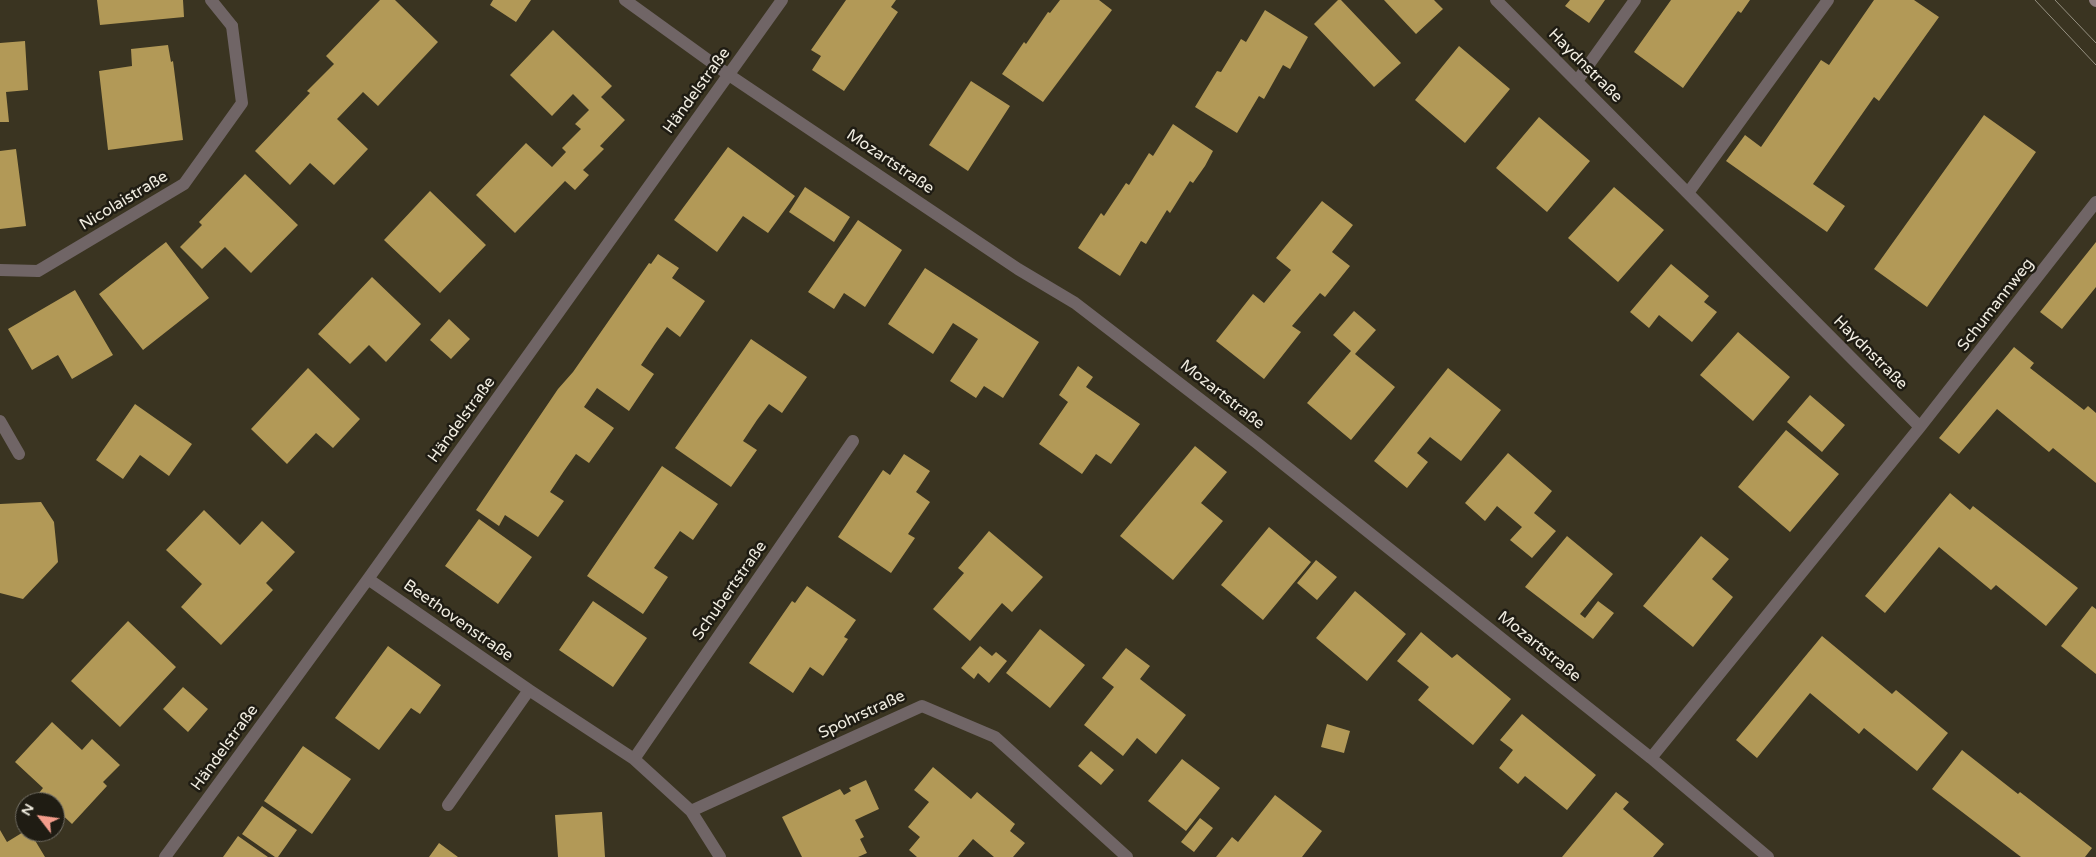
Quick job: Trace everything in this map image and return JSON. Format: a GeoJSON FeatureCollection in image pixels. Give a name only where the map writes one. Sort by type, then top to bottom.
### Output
{"type":"FeatureCollection","features":[{"type":"Feature","properties":{"kind":"street","name":"Nicolaistraße"},"geometry":{"type":"LineString","coordinates":[[0,270],[38,271],[184,184],[242,103],[232,26],[211,0]]}},
{"type":"Feature","properties":{"kind":"street","name":"Mozartstraße"},"geometry":{"type":"LineString","coordinates":[[626,0],[729,75],[1018,269],[1075,303],[1257,443],[1651,758],[1768,857]]}},
{"type":"Feature","properties":{"kind":"street","name":"Händelstraße"},"geometry":{"type":"LineString","coordinates":[[165,857],[368,579],[782,0]]}},
{"type":"Feature","properties":{"kind":"street","name":"Haydnstraße"},"geometry":{"type":"LineString","coordinates":[[1496,0],[1920,427]]}},
{"type":"Feature","properties":{"kind":"street"},"geometry":{"type":"LineString","coordinates":[[1577,81],[1635,0]]}},
{"type":"Feature","properties":{"kind":"street"},"geometry":{"type":"LineString","coordinates":[[1688,193],[1828,0]]}},
{"type":"Feature","properties":{"kind":"street","name":"Schumannweg"},"geometry":{"type":"LineString","coordinates":[[1920,427],[2096,202]]}},
{"type":"Feature","properties":{"kind":"street"},"geometry":{"type":"LineString","coordinates":[[0,421],[20,454]]}},
{"type":"Feature","properties":{"kind":"street"},"geometry":{"type":"LineString","coordinates":[[1651,758],[1920,427]]}},
{"type":"Feature","properties":{"kind":"street","name":"Schubertstraße"},"geometry":{"type":"LineString","coordinates":[[634,759],[853,441]]}},
{"type":"Feature","properties":{"kind":"street","name":"Beethovenstraße"},"geometry":{"type":"LineString","coordinates":[[368,579],[529,690],[634,759],[691,811],[720,857]]}},
{"type":"Feature","properties":{"kind":"street"},"geometry":{"type":"LineString","coordinates":[[448,805],[529,690]]}},
{"type":"Feature","properties":{"kind":"street","name":"Spohrstraße"},"geometry":{"type":"LineString","coordinates":[[691,811],[922,706],[995,738],[1127,857]]}},
{"type":"Feature","properties":{"kind":"building"},"geometry":{"type":"Polygon","coordinates":[[[97,0],[183,0],[184,17],[100,25],[97,0]]]}},
{"type":"Feature","properties":{"kind":"building"},"geometry":{"type":"Polygon","coordinates":[[[380,0],[395,0],[438,42],[378,106],[363,92],[337,119],[368,149],[334,185],[310,163],[290,185],[255,151],[310,93],[307,91],[334,64],[326,56],[380,0]]]}},
{"type":"Feature","properties":{"kind":"building"},"geometry":{"type":"Polygon","coordinates":[[[493,0],[531,0],[516,22],[490,5],[493,0]]]}},
{"type":"Feature","properties":{"kind":"building"},"geometry":{"type":"Polygon","coordinates":[[[846,0],[896,0],[891,7],[898,12],[844,91],[812,70],[821,56],[811,50],[846,0]]]}},
{"type":"Feature","properties":{"kind":"building"},"geometry":{"type":"Polygon","coordinates":[[[1060,0],[1099,0],[1112,10],[1043,102],[1002,74],[1024,42],[1026,44],[1048,12],[1050,13],[1060,0]]]}},
{"type":"Feature","properties":{"kind":"building"},"geometry":{"type":"Polygon","coordinates":[[[1338,0],[1341,0],[1401,63],[1374,87],[1314,24],[1338,0]]]}},
{"type":"Feature","properties":{"kind":"building"},"geometry":{"type":"Polygon","coordinates":[[[1384,0],[1434,0],[1443,9],[1416,34],[1384,0]]]}},
{"type":"Feature","properties":{"kind":"building"},"geometry":{"type":"Polygon","coordinates":[[[1570,0],[1605,0],[1589,23],[1565,6],[1570,0]]]}},
{"type":"Feature","properties":{"kind":"building"},"geometry":{"type":"Polygon","coordinates":[[[1671,0],[1750,0],[1741,13],[1738,11],[1683,88],[1634,52],[1671,0]]]}},
{"type":"Feature","properties":{"kind":"building"},"geometry":{"type":"Polygon","coordinates":[[[1874,0],[1914,0],[1939,17],[1879,101],[1874,97],[1813,184],[1845,206],[1827,232],[1726,161],[1745,135],[1761,147],[1821,60],[1829,65],[1874,0]]]}},
{"type":"Feature","properties":{"kind":"building"},"geometry":{"type":"Polygon","coordinates":[[[1265,10],[1308,37],[1290,69],[1283,65],[1264,99],[1259,96],[1237,133],[1195,107],[1217,71],[1221,72],[1241,39],[1246,42],[1265,10]]]}},
{"type":"Feature","properties":{"kind":"building"},"geometry":{"type":"Polygon","coordinates":[[[553,30],[612,86],[601,97],[625,120],[600,146],[604,149],[583,170],[589,175],[575,190],[565,181],[515,233],[476,195],[526,143],[552,167],[566,152],[562,148],[581,129],[575,124],[589,110],[573,94],[552,116],[510,75],[553,30]]]}},
{"type":"Feature","properties":{"kind":"building"},"geometry":{"type":"Polygon","coordinates":[[[25,41],[28,90],[6,92],[9,122],[0,122],[0,43],[25,41]]]}},
{"type":"Feature","properties":{"kind":"building"},"geometry":{"type":"Polygon","coordinates":[[[168,45],[171,62],[173,61],[183,140],[108,150],[99,71],[132,66],[131,49],[168,45]]]}},
{"type":"Feature","properties":{"kind":"building"},"geometry":{"type":"Polygon","coordinates":[[[1459,46],[1510,89],[1465,143],[1415,100],[1459,46]]]}},
{"type":"Feature","properties":{"kind":"building"},"geometry":{"type":"Polygon","coordinates":[[[971,81],[1010,106],[968,171],[929,145],[971,81]]]}},
{"type":"Feature","properties":{"kind":"building"},"geometry":{"type":"Polygon","coordinates":[[[1984,115],[2036,152],[1927,307],[1874,269],[1984,115]]]}},
{"type":"Feature","properties":{"kind":"building"},"geometry":{"type":"Polygon","coordinates":[[[1539,117],[1590,161],[1547,212],[1496,168],[1539,117]]]}},
{"type":"Feature","properties":{"kind":"building"},"geometry":{"type":"Polygon","coordinates":[[[1173,124],[1213,151],[1205,166],[1193,183],[1190,181],[1170,213],[1167,210],[1146,244],[1141,241],[1120,276],[1078,248],[1101,213],[1104,216],[1126,183],[1129,185],[1149,153],[1153,156],[1173,124]]]}},
{"type":"Feature","properties":{"kind":"building"},"geometry":{"type":"Polygon","coordinates":[[[728,147],[795,196],[768,233],[743,216],[717,252],[674,220],[728,147]]]}},
{"type":"Feature","properties":{"kind":"building"},"geometry":{"type":"Polygon","coordinates":[[[16,149],[26,226],[0,229],[0,151],[16,149]]]}},
{"type":"Feature","properties":{"kind":"building"},"geometry":{"type":"Polygon","coordinates":[[[245,174],[298,225],[251,273],[225,247],[202,269],[180,247],[202,225],[199,222],[245,174]]]}},
{"type":"Feature","properties":{"kind":"building"},"geometry":{"type":"Polygon","coordinates":[[[805,187],[850,217],[834,242],[789,212],[805,187]]]}},
{"type":"Feature","properties":{"kind":"building"},"geometry":{"type":"Polygon","coordinates":[[[1614,187],[1664,230],[1618,282],[1568,238],[1614,187]]]}},
{"type":"Feature","properties":{"kind":"building"},"geometry":{"type":"Polygon","coordinates":[[[430,191],[486,245],[440,293],[384,240],[430,191]]]}},
{"type":"Feature","properties":{"kind":"building"},"geometry":{"type":"Polygon","coordinates":[[[1322,201],[1353,225],[1332,252],[1350,266],[1325,297],[1320,293],[1292,326],[1301,332],[1264,379],[1216,341],[1253,294],[1264,303],[1291,270],[1276,258],[1322,201]]]}},
{"type":"Feature","properties":{"kind":"building"},"geometry":{"type":"Polygon","coordinates":[[[858,220],[902,250],[865,307],[844,293],[834,309],[808,292],[858,220]]]}},
{"type":"Feature","properties":{"kind":"building"},"geometry":{"type":"Polygon","coordinates":[[[166,242],[209,298],[143,350],[99,294],[166,242]]]}},
{"type":"Feature","properties":{"kind":"building"},"geometry":{"type":"Polygon","coordinates":[[[2096,242],[2096,287],[2062,329],[2040,312],[2096,242]]]}},
{"type":"Feature","properties":{"kind":"building"},"geometry":{"type":"Polygon","coordinates":[[[658,254],[679,268],[672,278],[705,301],[680,337],[667,327],[655,344],[641,365],[654,374],[629,411],[597,388],[584,407],[614,428],[589,463],[576,454],[564,471],[550,492],[564,501],[538,537],[505,515],[499,526],[476,510],[558,389],[573,372],[649,263],[651,264],[658,254]]]}},
{"type":"Feature","properties":{"kind":"building"},"geometry":{"type":"Polygon","coordinates":[[[1671,264],[1709,296],[1704,302],[1717,312],[1692,342],[1659,315],[1649,328],[1630,312],[1671,264]]]}},
{"type":"Feature","properties":{"kind":"building"},"geometry":{"type":"Polygon","coordinates":[[[925,268],[1039,342],[1003,398],[984,386],[976,398],[950,381],[978,339],[953,323],[933,354],[888,324],[925,268]]]}},
{"type":"Feature","properties":{"kind":"building"},"geometry":{"type":"Polygon","coordinates":[[[372,277],[421,324],[386,362],[369,345],[350,364],[318,334],[372,277]]]}},
{"type":"Feature","properties":{"kind":"building"},"geometry":{"type":"Polygon","coordinates":[[[75,290],[113,355],[72,379],[58,355],[32,370],[8,329],[75,290]]]}},
{"type":"Feature","properties":{"kind":"building"},"geometry":{"type":"Polygon","coordinates":[[[1354,311],[1376,330],[1355,354],[1395,387],[1351,440],[1307,403],[1351,351],[1333,335],[1354,311]]]}},
{"type":"Feature","properties":{"kind":"building"},"geometry":{"type":"Polygon","coordinates":[[[449,319],[470,339],[451,359],[430,340],[449,319]]]}},
{"type":"Feature","properties":{"kind":"building"},"geometry":{"type":"Polygon","coordinates":[[[1738,332],[1790,377],[1753,421],[1700,375],[1738,332]]]}},
{"type":"Feature","properties":{"kind":"building"},"geometry":{"type":"Polygon","coordinates":[[[751,339],[807,377],[782,413],[769,404],[757,420],[743,441],[757,450],[731,487],[675,448],[751,339]]]}},
{"type":"Feature","properties":{"kind":"building"},"geometry":{"type":"Polygon","coordinates":[[[2014,347],[2034,363],[2030,368],[2084,410],[2088,406],[2096,413],[2096,483],[2053,448],[2049,452],[1997,409],[1959,454],[1939,438],[2014,347]]]}},
{"type":"Feature","properties":{"kind":"building"},"geometry":{"type":"Polygon","coordinates":[[[1078,366],[1093,377],[1086,387],[1140,424],[1111,464],[1096,454],[1082,474],[1039,444],[1068,402],[1059,395],[1078,366]]]}},
{"type":"Feature","properties":{"kind":"building"},"geometry":{"type":"Polygon","coordinates":[[[308,368],[360,419],[333,448],[316,433],[287,464],[251,429],[308,368]]]}},
{"type":"Feature","properties":{"kind":"building"},"geometry":{"type":"Polygon","coordinates":[[[1448,368],[1501,410],[1461,461],[1430,437],[1417,453],[1428,462],[1407,488],[1374,461],[1448,368]]]}},
{"type":"Feature","properties":{"kind":"building"},"geometry":{"type":"Polygon","coordinates":[[[1810,395],[1845,425],[1822,452],[1787,422],[1810,395]]]}},
{"type":"Feature","properties":{"kind":"building"},"geometry":{"type":"Polygon","coordinates":[[[135,404],[192,444],[169,476],[140,455],[123,479],[96,460],[135,404]]]}},
{"type":"Feature","properties":{"kind":"building"},"geometry":{"type":"Polygon","coordinates":[[[1786,430],[1839,474],[1790,532],[1738,487],[1786,430]]]}},
{"type":"Feature","properties":{"kind":"building"},"geometry":{"type":"Polygon","coordinates":[[[1195,446],[1227,472],[1201,503],[1223,521],[1173,580],[1120,536],[1195,446]]]}},
{"type":"Feature","properties":{"kind":"building"},"geometry":{"type":"Polygon","coordinates":[[[1508,453],[1552,491],[1534,513],[1556,531],[1532,558],[1510,540],[1522,527],[1497,506],[1485,521],[1465,503],[1508,453]]]}},
{"type":"Feature","properties":{"kind":"building"},"geometry":{"type":"Polygon","coordinates":[[[904,454],[930,471],[916,492],[930,502],[908,534],[915,538],[891,573],[838,537],[883,470],[890,475],[904,454]]]}},
{"type":"Feature","properties":{"kind":"building"},"geometry":{"type":"Polygon","coordinates":[[[662,466],[718,504],[693,540],[680,531],[654,568],[668,577],[643,614],[587,576],[662,466]]]}},
{"type":"Feature","properties":{"kind":"building"},"geometry":{"type":"Polygon","coordinates":[[[1950,493],[1970,510],[1973,506],[2078,588],[2046,626],[1996,585],[1991,590],[1939,547],[1885,613],[1865,596],[1950,493]]]}},
{"type":"Feature","properties":{"kind":"building"},"geometry":{"type":"Polygon","coordinates":[[[41,502],[54,522],[58,562],[23,599],[0,593],[0,504],[41,502]]]}},
{"type":"Feature","properties":{"kind":"building"},"geometry":{"type":"Polygon","coordinates":[[[204,510],[240,545],[262,521],[295,552],[266,583],[273,590],[221,645],[181,607],[202,584],[166,550],[204,510]]]}},
{"type":"Feature","properties":{"kind":"building"},"geometry":{"type":"Polygon","coordinates":[[[479,519],[532,557],[498,604],[445,566],[479,519]]]}},
{"type":"Feature","properties":{"kind":"building"},"geometry":{"type":"Polygon","coordinates":[[[1269,527],[1311,562],[1263,620],[1221,585],[1269,527]]]}},
{"type":"Feature","properties":{"kind":"building"},"geometry":{"type":"Polygon","coordinates":[[[989,531],[1043,577],[1012,612],[1002,603],[970,641],[933,609],[964,573],[958,568],[989,531]]]}},
{"type":"Feature","properties":{"kind":"building"},"geometry":{"type":"Polygon","coordinates":[[[1567,536],[1613,574],[1580,614],[1585,618],[1598,601],[1614,613],[1593,639],[1525,587],[1567,536]]]}},
{"type":"Feature","properties":{"kind":"building"},"geometry":{"type":"Polygon","coordinates":[[[1701,536],[1729,559],[1712,579],[1733,597],[1693,647],[1643,606],[1701,536]]]}},
{"type":"Feature","properties":{"kind":"building"},"geometry":{"type":"Polygon","coordinates":[[[1316,560],[1337,577],[1317,600],[1297,583],[1316,560]]]}},
{"type":"Feature","properties":{"kind":"building"},"geometry":{"type":"Polygon","coordinates":[[[807,586],[856,620],[844,637],[848,639],[823,676],[810,667],[793,693],[749,663],[792,601],[795,603],[807,586]]]}},
{"type":"Feature","properties":{"kind":"building"},"geometry":{"type":"Polygon","coordinates":[[[1355,591],[1406,634],[1367,681],[1316,638],[1355,591]]]}},
{"type":"Feature","properties":{"kind":"building"},"geometry":{"type":"Polygon","coordinates":[[[593,601],[647,638],[613,687],[559,650],[593,601]]]}},
{"type":"Feature","properties":{"kind":"building"},"geometry":{"type":"Polygon","coordinates":[[[2092,606],[2096,609],[2096,674],[2061,646],[2092,606]]]}},
{"type":"Feature","properties":{"kind":"building"},"geometry":{"type":"Polygon","coordinates":[[[128,621],[176,667],[120,727],[71,681],[128,621]]]}},
{"type":"Feature","properties":{"kind":"building"},"geometry":{"type":"Polygon","coordinates":[[[1040,629],[1085,665],[1050,708],[1006,673],[1040,629]]]}},
{"type":"Feature","properties":{"kind":"building"},"geometry":{"type":"Polygon","coordinates":[[[1421,632],[1452,658],[1457,654],[1511,699],[1473,745],[1418,700],[1429,687],[1397,661],[1421,632]]]}},
{"type":"Feature","properties":{"kind":"building"},"geometry":{"type":"Polygon","coordinates":[[[1822,636],[1892,694],[1896,690],[1948,733],[1917,771],[1864,728],[1859,734],[1810,693],[1757,758],[1736,740],[1822,636]]]}},
{"type":"Feature","properties":{"kind":"building"},"geometry":{"type":"Polygon","coordinates":[[[388,646],[441,685],[420,714],[411,708],[379,750],[335,718],[388,646]]]}},
{"type":"Feature","properties":{"kind":"building"},"geometry":{"type":"Polygon","coordinates":[[[980,646],[992,656],[996,652],[1007,661],[989,683],[978,673],[974,679],[961,668],[980,646]]]}},
{"type":"Feature","properties":{"kind":"building"},"geometry":{"type":"Polygon","coordinates":[[[1126,648],[1150,666],[1140,679],[1186,715],[1156,754],[1137,738],[1123,756],[1084,725],[1114,687],[1102,678],[1126,648]]]}},
{"type":"Feature","properties":{"kind":"building"},"geometry":{"type":"Polygon","coordinates":[[[183,687],[208,709],[188,732],[163,709],[183,687]]]}},
{"type":"Feature","properties":{"kind":"building"},"geometry":{"type":"Polygon","coordinates":[[[1522,714],[1596,775],[1567,810],[1525,776],[1518,784],[1499,768],[1513,750],[1500,740],[1522,714]]]}},
{"type":"Feature","properties":{"kind":"building"},"geometry":{"type":"Polygon","coordinates":[[[52,722],[82,750],[92,739],[120,765],[103,782],[107,786],[72,824],[65,817],[65,792],[40,792],[43,788],[15,762],[52,722]]]}},
{"type":"Feature","properties":{"kind":"building"},"geometry":{"type":"Polygon","coordinates":[[[1327,724],[1350,731],[1344,753],[1321,747],[1327,724]]]}},
{"type":"Feature","properties":{"kind":"building"},"geometry":{"type":"Polygon","coordinates":[[[303,746],[351,779],[312,834],[264,801],[303,746]]]}},
{"type":"Feature","properties":{"kind":"building"},"geometry":{"type":"Polygon","coordinates":[[[1962,750],[2092,848],[2085,857],[2021,857],[1932,789],[1962,750]]]}},
{"type":"Feature","properties":{"kind":"building"},"geometry":{"type":"Polygon","coordinates":[[[1091,751],[1114,770],[1101,785],[1078,766],[1091,751]]]}},
{"type":"Feature","properties":{"kind":"building"},"geometry":{"type":"Polygon","coordinates":[[[1182,759],[1220,788],[1186,831],[1148,801],[1182,759]]]}},
{"type":"Feature","properties":{"kind":"building"},"geometry":{"type":"Polygon","coordinates":[[[933,767],[971,799],[977,792],[1015,824],[1010,831],[1025,843],[1013,857],[994,857],[973,839],[958,857],[917,857],[909,850],[920,837],[908,827],[929,802],[914,790],[933,767]]]}},
{"type":"Feature","properties":{"kind":"building"},"geometry":{"type":"Polygon","coordinates":[[[866,780],[879,809],[855,820],[864,837],[860,839],[867,853],[858,857],[802,857],[782,817],[840,789],[844,795],[851,791],[849,788],[866,780]]]}},
{"type":"Feature","properties":{"kind":"building"},"geometry":{"type":"Polygon","coordinates":[[[1616,792],[1629,802],[1623,809],[1664,844],[1653,857],[1562,857],[1616,792]]]}},
{"type":"Feature","properties":{"kind":"building"},"geometry":{"type":"Polygon","coordinates":[[[1275,795],[1322,831],[1302,857],[1216,857],[1232,837],[1238,842],[1275,795]]]}},
{"type":"Feature","properties":{"kind":"building"},"geometry":{"type":"Polygon","coordinates":[[[262,806],[297,830],[278,857],[275,857],[242,834],[262,806]]]}},
{"type":"Feature","properties":{"kind":"building"},"geometry":{"type":"Polygon","coordinates":[[[602,812],[605,857],[558,857],[555,815],[602,812]]]}},
{"type":"Feature","properties":{"kind":"building"},"geometry":{"type":"Polygon","coordinates":[[[1200,818],[1213,828],[1194,852],[1181,842],[1200,818]]]}},
{"type":"Feature","properties":{"kind":"building"},"geometry":{"type":"Polygon","coordinates":[[[0,830],[7,842],[15,837],[15,842],[36,842],[45,857],[0,857],[0,830]]]}},
{"type":"Feature","properties":{"kind":"building"},"geometry":{"type":"Polygon","coordinates":[[[238,836],[268,857],[223,857],[238,836]]]}},
{"type":"Feature","properties":{"kind":"building"},"geometry":{"type":"Polygon","coordinates":[[[439,843],[458,857],[429,857],[439,843]]]}},
{"type":"Feature","properties":{"kind":"tram line"},"geometry":{"type":"LineString","coordinates":[[2035,0],[2096,65]]}},
{"type":"Feature","properties":{"kind":"tram line"},"geometry":{"type":"LineString","coordinates":[[2055,0],[2096,43]]}}]}
